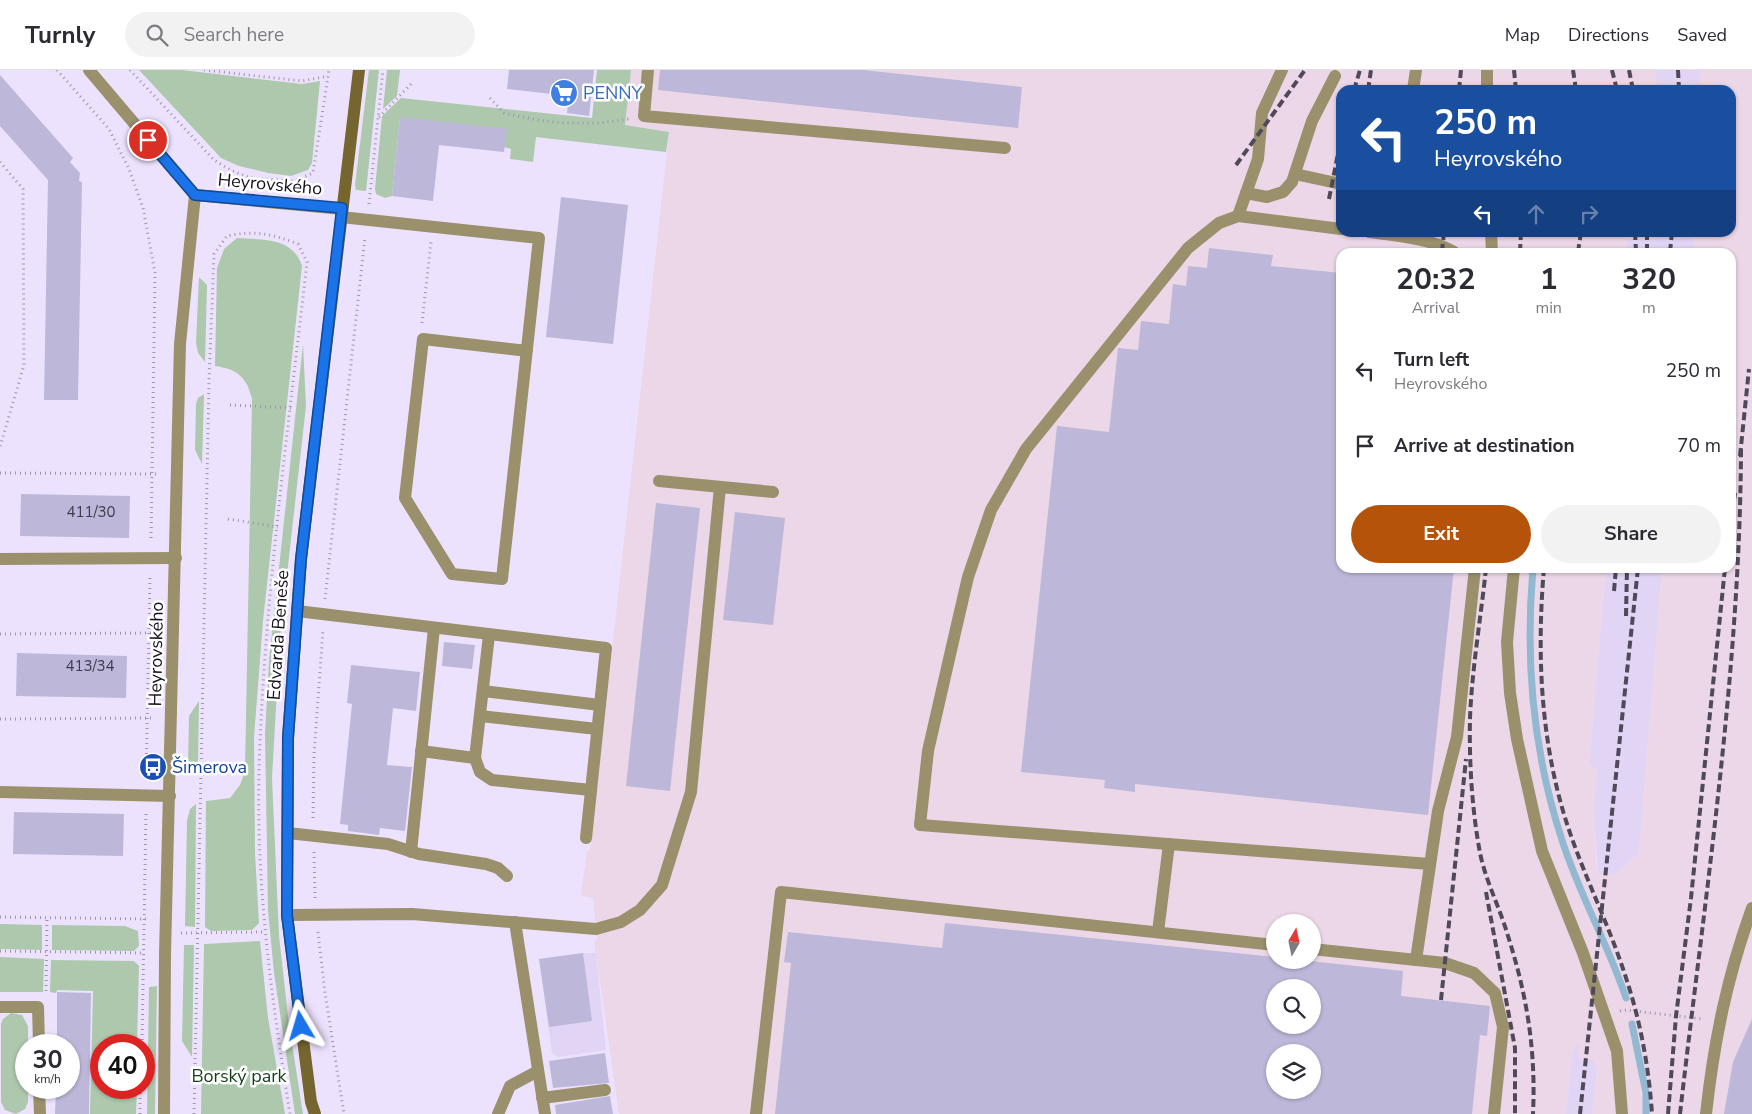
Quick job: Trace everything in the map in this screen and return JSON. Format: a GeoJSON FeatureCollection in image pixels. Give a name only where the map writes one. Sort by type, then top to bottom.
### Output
{"type":"FeatureCollection","features":[{"type":"Feature","properties":{"kind":"street","name":"Heyrovského"},"geometry":{"type":"LineString","coordinates":[[89,70],[195,195],[342,213],[367,220],[539,238],[526,351]]}},
{"type":"Feature","properties":{"kind":"street","name":"Edvarda Beneše"},"geometry":{"type":"LineString","coordinates":[[315,1114],[287,915],[288,738],[301,559],[359,70]]}},
{"type":"Feature","properties":{"kind":"street"},"geometry":{"type":"LineString","coordinates":[[648,70],[644,116],[1005,148]]}},
{"type":"Feature","properties":{"kind":"street"},"geometry":{"type":"LineString","coordinates":[[1238,216],[1258,159],[1262,113],[1282,70]]}},
{"type":"Feature","properties":{"kind":"street"},"geometry":{"type":"LineString","coordinates":[[1414,85],[1416,70]]}},
{"type":"Feature","properties":{"kind":"street"},"geometry":{"type":"LineString","coordinates":[[1487,70],[1487,85]]}},
{"type":"Feature","properties":{"kind":"street"},"geometry":{"type":"LineString","coordinates":[[1246,193],[1267,197],[1283,192],[1292,182],[1312,121],[1335,76]]}},
{"type":"Feature","properties":{"kind":"street"},"geometry":{"type":"LineString","coordinates":[[1295,174],[1336,183]]}},
{"type":"Feature","properties":{"kind":"street","name":"Heyrovského"},"geometry":{"type":"LineString","coordinates":[[164,1114],[165,954],[180,344],[195,195]]}},
{"type":"Feature","properties":{"kind":"street"},"geometry":{"type":"LineString","coordinates":[[1336,228],[1238,216],[1219,222],[1188,248],[1026,449],[991,510],[968,577],[928,751],[920,825],[1430,864]]}},
{"type":"Feature","properties":{"kind":"street"},"geometry":{"type":"LineString","coordinates":[[1402,237],[1447,248]]}},
{"type":"Feature","properties":{"kind":"street"},"geometry":{"type":"LineString","coordinates":[[422,339],[526,351],[502,579],[452,574],[405,498],[422,339]]}},
{"type":"Feature","properties":{"kind":"street"},"geometry":{"type":"LineString","coordinates":[[659,481],[773,492]]}},
{"type":"Feature","properties":{"kind":"street"},"geometry":{"type":"LineString","coordinates":[[287,915],[412,914],[596,929],[621,922],[640,910],[662,885],[691,792],[720,487]]}},
{"type":"Feature","properties":{"kind":"street"},"geometry":{"type":"LineString","coordinates":[[0,559],[176,558]]}},
{"type":"Feature","properties":{"kind":"street"},"geometry":{"type":"LineString","coordinates":[[1416,960],[1438,811],[1457,737],[1474,573]]}},
{"type":"Feature","properties":{"kind":"street"},"geometry":{"type":"LineString","coordinates":[[1514,573],[1507,642],[1510,693],[1517,739],[1542,850],[1583,953],[1617,1051],[1622,1114]]}},
{"type":"Feature","properties":{"kind":"street"},"geometry":{"type":"LineString","coordinates":[[298,611],[606,648],[586,838]]}},
{"type":"Feature","properties":{"kind":"street"},"geometry":{"type":"LineString","coordinates":[[411,852],[434,628]]}},
{"type":"Feature","properties":{"kind":"street"},"geometry":{"type":"LineString","coordinates":[[489,635],[475,758],[480,772],[492,780],[591,790]]}},
{"type":"Feature","properties":{"kind":"street"},"geometry":{"type":"LineString","coordinates":[[483,691],[600,705]]}},
{"type":"Feature","properties":{"kind":"street"},"geometry":{"type":"LineString","coordinates":[[480,716],[597,729]]}},
{"type":"Feature","properties":{"kind":"street"},"geometry":{"type":"LineString","coordinates":[[421,751],[475,758]]}},
{"type":"Feature","properties":{"kind":"street"},"geometry":{"type":"LineString","coordinates":[[0,792],[170,796]]}},
{"type":"Feature","properties":{"kind":"street"},"geometry":{"type":"LineString","coordinates":[[288,833],[388,844],[411,852],[486,864],[498,868],[507,876]]}},
{"type":"Feature","properties":{"kind":"street"},"geometry":{"type":"LineString","coordinates":[[1158,932],[1168,844]]}},
{"type":"Feature","properties":{"kind":"street"},"geometry":{"type":"LineString","coordinates":[[756,1114],[781,892],[1266,944]]}},
{"type":"Feature","properties":{"kind":"street"},"geometry":{"type":"LineString","coordinates":[[1706,1114],[1712,1058],[1720,1021],[1734,960],[1752,908]]}},
{"type":"Feature","properties":{"kind":"street"},"geometry":{"type":"LineString","coordinates":[[515,922],[545,1114]]}},
{"type":"Feature","properties":{"kind":"street"},"geometry":{"type":"LineString","coordinates":[[1321,950],[1445,963],[1474,973],[1495,993],[1503,1027],[1494,1114]]}},
{"type":"Feature","properties":{"kind":"street"},"geometry":{"type":"LineString","coordinates":[[0,1007],[38,1007],[39,1034]]}},
{"type":"Feature","properties":{"kind":"street"},"geometry":{"type":"LineString","coordinates":[[498,1114],[510,1086],[538,1071]]}},
{"type":"Feature","properties":{"kind":"street"},"geometry":{"type":"LineString","coordinates":[[542,1098],[605,1090]]}},
{"type":"Feature","properties":{"kind":"street"},"geometry":{"type":"LineString","coordinates":[[39,1099],[40,1114]]}},
{"type":"Feature","properties":{"kind":"path"},"geometry":{"type":"LineString","coordinates":[[57,70],[109,129],[130,169],[143,208],[155,273],[142,1034]]}},
{"type":"Feature","properties":{"kind":"path"},"geometry":{"type":"LineString","coordinates":[[130,70],[214,160],[232,172],[251,178],[295,181],[313,173],[329,70]]}},
{"type":"Feature","properties":{"kind":"path"},"geometry":{"type":"LineString","coordinates":[[204,70],[302,81],[328,76]]}},
{"type":"Feature","properties":{"kind":"path"},"geometry":{"type":"LineString","coordinates":[[344,1114],[325,993],[316,915],[313,835],[314,755],[324,615],[384,70]]}},
{"type":"Feature","properties":{"kind":"path"},"geometry":{"type":"LineString","coordinates":[[378,118],[412,83]]}},
{"type":"Feature","properties":{"kind":"path"},"geometry":{"type":"LineString","coordinates":[[490,98],[504,114],[561,123],[600,123],[644,116]]}},
{"type":"Feature","properties":{"kind":"path"},"geometry":{"type":"LineString","coordinates":[[0,162],[23,189],[24,365],[0,447]]}},
{"type":"Feature","properties":{"kind":"path"},"geometry":{"type":"LineString","coordinates":[[422,339],[432,227]]}},
{"type":"Feature","properties":{"kind":"path"},"geometry":{"type":"LineString","coordinates":[[194,1114],[214,254],[227,236],[247,232],[277,236]]}},
{"type":"Feature","properties":{"kind":"path"},"geometry":{"type":"LineString","coordinates":[[230,405],[291,408]]}},
{"type":"Feature","properties":{"kind":"path"},"geometry":{"type":"LineString","coordinates":[[0,473],[178,474]]}},
{"type":"Feature","properties":{"kind":"path"},"geometry":{"type":"LineString","coordinates":[[228,519],[278,527]]}},
{"type":"Feature","properties":{"kind":"path"},"geometry":{"type":"LineString","coordinates":[[0,634],[174,632]]}},
{"type":"Feature","properties":{"kind":"path"},"geometry":{"type":"LineString","coordinates":[[0,719],[172,718]]}},
{"type":"Feature","properties":{"kind":"path"},"geometry":{"type":"LineString","coordinates":[[0,917],[166,920]]}},
{"type":"Feature","properties":{"kind":"path"},"geometry":{"type":"LineString","coordinates":[[38,1007],[45,995],[47,918]]}},
{"type":"Feature","properties":{"kind":"path"},"geometry":{"type":"LineString","coordinates":[[166,934],[265,932]]}},
{"type":"Feature","properties":{"kind":"path"},"geometry":{"type":"LineString","coordinates":[[0,952],[165,954]]}},
{"type":"Feature","properties":{"kind":"path"},"geometry":{"type":"LineString","coordinates":[[1604,1015],[1626,1010],[1720,1021]]}},
{"type":"Feature","properties":{"kind":"path"},"geometry":{"type":"LineString","coordinates":[[140,1099],[140,1114]]}},
{"type":"Feature","properties":{"kind":"shaded area"},"geometry":{"type":"Polygon","coordinates":[[[631,70],[1656,70],[1656,85],[1336,85],[1336,237],[1658,237],[1658,239],[1627,239],[1627,248],[1336,248],[1336,573],[1606,573],[1589,763],[1597,771],[1593,813],[1597,873],[1614,875],[1639,853],[1662,573],[1736,573],[1736,248],[1694,248],[1695,237],[1736,237],[1736,85],[1700,85],[1700,70],[1752,70],[1752,1114],[1592,1114],[1597,1072],[1594,1060],[1578,1058],[1579,1041],[1572,1053],[1566,1114],[619,1114],[594,941],[597,940],[593,898],[581,896],[587,851],[590,851],[669,132],[625,125],[631,70]]]}},
{"type":"Feature","properties":{"kind":"shaded area"},"geometry":{"type":"Polygon","coordinates":[[[1656,70],[1700,70],[1700,85],[1656,85],[1656,70]]]}},
{"type":"Feature","properties":{"kind":"shaded area"},"geometry":{"type":"Polygon","coordinates":[[[1695,237],[1694,248],[1627,248],[1627,239],[1695,237]]]}},
{"type":"Feature","properties":{"kind":"shaded area"},"geometry":{"type":"Polygon","coordinates":[[[1606,573],[1662,573],[1639,853],[1614,875],[1598,873],[1593,813],[1597,771],[1589,763],[1606,573]]]}},
{"type":"Feature","properties":{"kind":"shaded area"},"geometry":{"type":"Polygon","coordinates":[[[596,953],[606,1050],[558,1057],[552,1053],[539,959],[596,953]]]}},
{"type":"Feature","properties":{"kind":"shaded area"},"geometry":{"type":"Polygon","coordinates":[[[1580,1039],[1594,1060],[1597,1072],[1592,1114],[1566,1114],[1572,1053],[1580,1039]]]}},
{"type":"Feature","properties":{"kind":"green space"},"geometry":{"type":"Polygon","coordinates":[[[139,70],[182,70],[302,84],[320,81],[312,163],[308,170],[291,176],[239,166],[221,158],[139,70]]]}},
{"type":"Feature","properties":{"kind":"green space"},"geometry":{"type":"Polygon","coordinates":[[[369,70],[379,70],[366,191],[356,190],[355,185],[369,70]]]}},
{"type":"Feature","properties":{"kind":"green space"},"geometry":{"type":"Polygon","coordinates":[[[387,70],[400,70],[397,96],[383,109],[387,70]]]}},
{"type":"Feature","properties":{"kind":"green space"},"geometry":{"type":"Polygon","coordinates":[[[597,70],[631,70],[625,125],[669,132],[666,152],[536,137],[533,162],[510,159],[511,149],[400,118],[392,196],[385,198],[376,194],[382,116],[401,98],[592,118],[597,70]]]}},
{"type":"Feature","properties":{"kind":"green space"},"geometry":{"type":"Polygon","coordinates":[[[237,238],[267,240],[285,245],[298,257],[302,266],[263,621],[254,737],[255,853],[259,923],[252,930],[211,931],[205,927],[206,801],[230,798],[240,785],[245,771],[252,399],[247,385],[240,375],[229,369],[215,366],[217,268],[224,249],[237,238]]]}},
{"type":"Feature","properties":{"kind":"green space"},"geometry":{"type":"Polygon","coordinates":[[[199,277],[207,285],[205,362],[198,353],[196,343],[199,277]]]}},
{"type":"Feature","properties":{"kind":"green space"},"geometry":{"type":"Polygon","coordinates":[[[303,344],[306,406],[280,637],[272,778],[279,936],[289,1025],[303,1114],[295,1114],[274,973],[268,910],[265,734],[269,661],[303,344]]]}},
{"type":"Feature","properties":{"kind":"green space"},"geometry":{"type":"Polygon","coordinates":[[[204,394],[202,464],[195,450],[196,404],[198,398],[204,394]]]}},
{"type":"Feature","properties":{"kind":"green space"},"geometry":{"type":"Polygon","coordinates":[[[199,701],[198,766],[194,773],[188,764],[189,716],[199,701]]]}},
{"type":"Feature","properties":{"kind":"green space"},"geometry":{"type":"Polygon","coordinates":[[[196,804],[195,927],[185,926],[187,821],[190,809],[196,804]]]}},
{"type":"Feature","properties":{"kind":"green space"},"geometry":{"type":"Polygon","coordinates":[[[0,924],[42,925],[42,950],[0,949],[0,924]]]}},
{"type":"Feature","properties":{"kind":"green space"},"geometry":{"type":"Polygon","coordinates":[[[52,925],[125,926],[138,931],[139,946],[134,951],[52,950],[52,925]]]}},
{"type":"Feature","properties":{"kind":"green space","name":"Borský park"},"geometry":{"type":"Polygon","coordinates":[[[260,941],[268,1018],[285,1114],[201,1114],[204,944],[260,941]]]}},
{"type":"Feature","properties":{"kind":"green space"},"geometry":{"type":"Polygon","coordinates":[[[184,945],[194,945],[192,1057],[182,1041],[184,945]]]}},
{"type":"Feature","properties":{"kind":"green space"},"geometry":{"type":"Polygon","coordinates":[[[0,957],[44,959],[43,992],[0,992],[0,957]]]}},
{"type":"Feature","properties":{"kind":"green space"},"geometry":{"type":"Polygon","coordinates":[[[51,960],[134,961],[139,966],[137,1034],[92,1034],[93,991],[57,990],[56,993],[50,992],[51,960]]]}},
{"type":"Feature","properties":{"kind":"green space"},"geometry":{"type":"Polygon","coordinates":[[[157,986],[155,1114],[147,1114],[147,1099],[155,1099],[155,1034],[148,1034],[149,987],[157,986]]]}},
{"type":"Feature","properties":{"kind":"green space"},"geometry":{"type":"Polygon","coordinates":[[[11,1013],[22,1015],[28,1026],[28,1034],[15,1034],[15,1099],[28,1099],[25,1109],[16,1114],[5,1110],[1,1102],[1,1024],[3,1019],[11,1013]]]}},
{"type":"Feature","properties":{"kind":"green space"},"geometry":{"type":"Polygon","coordinates":[[[90,1099],[137,1099],[136,1114],[90,1114],[90,1099]]]}},
{"type":"Feature","properties":{"kind":"building","name":"PENNY"},"geometry":{"type":"Polygon","coordinates":[[[509,70],[594,70],[589,116],[567,113],[569,96],[507,89],[509,70]]]}},
{"type":"Feature","properties":{"kind":"building"},"geometry":{"type":"Polygon","coordinates":[[[660,70],[863,70],[1022,87],[1018,128],[658,90],[660,70]]]}},
{"type":"Feature","properties":{"kind":"building"},"geometry":{"type":"Polygon","coordinates":[[[0,75],[73,158],[70,162],[80,173],[79,181],[82,182],[78,400],[44,400],[48,180],[0,126],[0,75]]]}},
{"type":"Feature","properties":{"kind":"building"},"geometry":{"type":"Polygon","coordinates":[[[400,117],[507,129],[504,152],[439,145],[433,201],[392,196],[400,117]]]}},
{"type":"Feature","properties":{"kind":"building"},"geometry":{"type":"Polygon","coordinates":[[[561,197],[628,205],[613,344],[546,337],[561,197]]]}},
{"type":"Feature","properties":{"kind":"building"},"geometry":{"type":"Polygon","coordinates":[[[1209,248],[1273,255],[1271,266],[1336,272],[1336,573],[1453,573],[1428,815],[1135,784],[1135,792],[1104,788],[1105,780],[1021,772],[1057,426],[1109,432],[1118,348],[1138,350],[1141,321],[1169,324],[1173,284],[1186,286],[1188,266],[1207,268],[1209,248]]]}},
{"type":"Feature","properties":{"kind":"building"},"geometry":{"type":"Polygon","coordinates":[[[21,494],[130,496],[129,538],[20,536],[21,494]]]}},
{"type":"Feature","properties":{"kind":"building"},"geometry":{"type":"Polygon","coordinates":[[[656,503],[700,508],[670,791],[626,786],[656,503]]]}},
{"type":"Feature","properties":{"kind":"building"},"geometry":{"type":"Polygon","coordinates":[[[735,512],[785,518],[773,625],[723,620],[735,512]]]}},
{"type":"Feature","properties":{"kind":"building"},"geometry":{"type":"Polygon","coordinates":[[[444,642],[475,645],[472,669],[442,666],[444,642]]]}},
{"type":"Feature","properties":{"kind":"building"},"geometry":{"type":"Polygon","coordinates":[[[17,653],[127,656],[126,698],[16,696],[17,653]]]}},
{"type":"Feature","properties":{"kind":"building"},"geometry":{"type":"Polygon","coordinates":[[[351,665],[420,672],[416,711],[393,708],[387,765],[412,767],[405,831],[380,828],[379,835],[348,831],[348,825],[340,824],[352,704],[347,703],[351,665]]]}},
{"type":"Feature","properties":{"kind":"building"},"geometry":{"type":"Polygon","coordinates":[[[14,812],[124,814],[123,856],[13,854],[14,812]]]}},
{"type":"Feature","properties":{"kind":"building"},"geometry":{"type":"Polygon","coordinates":[[[945,923],[1266,956],[1266,969],[1321,969],[1321,962],[1403,971],[1401,996],[1490,1006],[1487,1036],[1480,1035],[1472,1114],[775,1114],[791,963],[784,962],[788,932],[942,948],[945,923]]]}},
{"type":"Feature","properties":{"kind":"building"},"geometry":{"type":"Polygon","coordinates":[[[583,953],[592,1021],[549,1027],[539,959],[583,953]]]}},
{"type":"Feature","properties":{"kind":"building"},"geometry":{"type":"Polygon","coordinates":[[[57,992],[91,993],[89,1114],[55,1114],[56,1099],[80,1099],[80,1034],[57,1034],[57,992]]]}},
{"type":"Feature","properties":{"kind":"building"},"geometry":{"type":"Polygon","coordinates":[[[1752,1019],[1752,1114],[1724,1114],[1733,1062],[1752,1019]]]}},
{"type":"Feature","properties":{"kind":"building"},"geometry":{"type":"Polygon","coordinates":[[[605,1053],[609,1083],[553,1088],[549,1061],[605,1053]]]}},
{"type":"Feature","properties":{"kind":"building"},"geometry":{"type":"Polygon","coordinates":[[[610,1096],[613,1114],[556,1114],[555,1105],[610,1096]]]}},
{"type":"Feature","properties":{"kind":"waterway"},"geometry":{"type":"LineString","coordinates":[[1533,573],[1530,637],[1531,671],[1538,740],[1544,773],[1552,807],[1569,860],[1626,998]]}},
{"type":"Feature","properties":{"kind":"waterway"},"geometry":{"type":"LineString","coordinates":[[1632,1024],[1646,1093],[1646,1114]]}},
{"type":"Feature","properties":{"kind":"railway"},"geometry":{"type":"LineString","coordinates":[[1236,165],[1305,70]]}},
{"type":"Feature","properties":{"kind":"railway"},"geometry":{"type":"LineString","coordinates":[[1356,85],[1360,70]]}},
{"type":"Feature","properties":{"kind":"railway"},"geometry":{"type":"LineString","coordinates":[[1369,85],[1371,70]]}},
{"type":"Feature","properties":{"kind":"railway"},"geometry":{"type":"LineString","coordinates":[[1460,85],[1461,70]]}},
{"type":"Feature","properties":{"kind":"railway"},"geometry":{"type":"LineString","coordinates":[[1514,70],[1516,85]]}},
{"type":"Feature","properties":{"kind":"railway"},"geometry":{"type":"LineString","coordinates":[[1573,70],[1575,85]]}},
{"type":"Feature","properties":{"kind":"railway"},"geometry":{"type":"LineString","coordinates":[[1612,70],[1616,85]]}},
{"type":"Feature","properties":{"kind":"railway"},"geometry":{"type":"LineString","coordinates":[[1629,70],[1632,85]]}},
{"type":"Feature","properties":{"kind":"railway"},"geometry":{"type":"LineString","coordinates":[[1678,70],[1679,85]]}},
{"type":"Feature","properties":{"kind":"railway"},"geometry":{"type":"LineString","coordinates":[[1329,199],[1336,164]]}},
{"type":"Feature","properties":{"kind":"railway"},"geometry":{"type":"LineString","coordinates":[[1442,248],[1444,237]]}},
{"type":"Feature","properties":{"kind":"railway"},"geometry":{"type":"LineString","coordinates":[[1520,248],[1521,237]]}},
{"type":"Feature","properties":{"kind":"railway"},"geometry":{"type":"LineString","coordinates":[[1579,248],[1580,237]]}},
{"type":"Feature","properties":{"kind":"railway"},"geometry":{"type":"LineString","coordinates":[[1635,237],[1636,248]]}},
{"type":"Feature","properties":{"kind":"railway"},"geometry":{"type":"LineString","coordinates":[[1647,237],[1647,248]]}},
{"type":"Feature","properties":{"kind":"railway"},"geometry":{"type":"LineString","coordinates":[[1670,248],[1672,237]]}},
{"type":"Feature","properties":{"kind":"railway"},"geometry":{"type":"LineString","coordinates":[[1740,456],[1749,369]]}},
{"type":"Feature","properties":{"kind":"railway"},"geometry":{"type":"LineString","coordinates":[[1680,1114],[1720,782],[1728,699],[1735,616],[1741,449]]}},
{"type":"Feature","properties":{"kind":"railway"},"geometry":{"type":"LineString","coordinates":[[1485,573],[1471,699],[1470,752],[1473,803],[1480,853],[1489,885],[1515,958],[1525,1002],[1533,1068],[1533,1114]]}},
{"type":"Feature","properties":{"kind":"railway"},"geometry":{"type":"LineString","coordinates":[[1544,573],[1541,629],[1542,690],[1549,751],[1555,781],[1570,833],[1620,959],[1632,997],[1644,1047],[1652,1114]]}},
{"type":"Feature","properties":{"kind":"railway"},"geometry":{"type":"LineString","coordinates":[[1614,591],[1616,573]]}},
{"type":"Feature","properties":{"kind":"railway"},"geometry":{"type":"LineString","coordinates":[[1626,616],[1627,573]]}},
{"type":"Feature","properties":{"kind":"railway"},"geometry":{"type":"LineString","coordinates":[[1580,1114],[1637,573]]}},
{"type":"Feature","properties":{"kind":"railway"},"geometry":{"type":"LineString","coordinates":[[1668,1114],[1676,1016],[1691,898],[1724,573]]}},
{"type":"Feature","properties":{"kind":"railway"},"geometry":{"type":"LineString","coordinates":[[1441,1000],[1466,759]]}},
{"type":"Feature","properties":{"kind":"railway"},"geometry":{"type":"LineString","coordinates":[[1486,892],[1515,1048],[1515,1114]]}},
{"type":"Feature","properties":{"kind":"place","name":"PENNY"},"geometry":{"type":"Point","coordinates":[564,93]}},
{"type":"Feature","properties":{"kind":"place","name":"Šimerova"},"geometry":{"type":"Point","coordinates":[153,767]}},
{"type":"Feature","properties":{"kind":"route"},"geometry":{"type":"LineString","coordinates":[[148,140],[195,195],[342,208],[301,559],[288,738],[287,915],[301,1026]]}}]}
